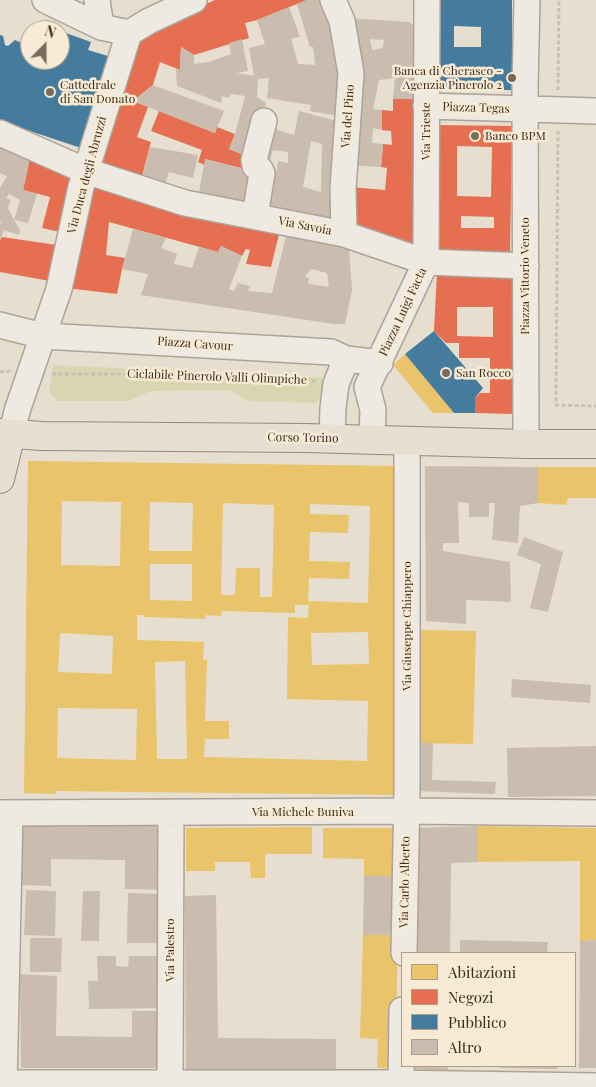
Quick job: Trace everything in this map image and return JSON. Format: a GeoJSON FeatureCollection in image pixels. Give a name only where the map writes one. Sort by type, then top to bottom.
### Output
{"type":"FeatureCollection","features":[{"type":"Feature","properties":{"kind":"main road","name":"Corso Torino"},"geometry":{"type":"LineString","coordinates":[[5,433],[42,436],[332,438],[526,444],[596,444]]}},
{"type":"Feature","properties":{"kind":"main road"},"geometry":{"type":"LineString","coordinates":[[0,479],[5,433]]}},
{"type":"Feature","properties":{"kind":"street"},"geometry":{"type":"LineString","coordinates":[[45,0],[101,27],[129,33],[149,21],[194,0]]}},
{"type":"Feature","properties":{"kind":"street"},"geometry":{"type":"LineString","coordinates":[[97,0],[101,27]]}},
{"type":"Feature","properties":{"kind":"street","name":"Via del Pino"},"geometry":{"type":"LineString","coordinates":[[333,0],[342,21],[351,73],[343,189],[344,234]]}},
{"type":"Feature","properties":{"kind":"street","name":"Via Trieste"},"geometry":{"type":"LineString","coordinates":[[426,262],[427,0]]}},
{"type":"Feature","properties":{"kind":"street","name":"Piazza Vittorio Veneto"},"geometry":{"type":"LineString","coordinates":[[526,444],[527,0]]}},
{"type":"Feature","properties":{"kind":"street","name":"Via Duca degli Abruzzi"},"geometry":{"type":"LineString","coordinates":[[43,336],[59,289],[86,171],[129,33]]}},
{"type":"Feature","properties":{"kind":"street","name":"Piazza Tegas"},"geometry":{"type":"LineString","coordinates":[[426,106],[526,109]]}},
{"type":"Feature","properties":{"kind":"street"},"geometry":{"type":"LineString","coordinates":[[526,109],[596,111]]}},
{"type":"Feature","properties":{"kind":"street"},"geometry":{"type":"LineString","coordinates":[[255,216],[262,173],[255,166],[254,160],[264,121]]}},
{"type":"Feature","properties":{"kind":"street","name":"Via Savoia"},"geometry":{"type":"LineString","coordinates":[[0,132],[86,171],[185,203],[344,234],[426,262],[526,266]]}},
{"type":"Feature","properties":{"kind":"street","name":"Piazza Luigi Facta"},"geometry":{"type":"LineString","coordinates":[[367,387],[426,262]]}},
{"type":"Feature","properties":{"kind":"street","name":"Piazza Cavour"},"geometry":{"type":"LineString","coordinates":[[0,325],[43,336],[331,352],[346,359]]}},
{"type":"Feature","properties":{"kind":"street"},"geometry":{"type":"LineString","coordinates":[[5,433],[30,374],[43,336]]}},
{"type":"Feature","properties":{"kind":"street"},"geometry":{"type":"LineString","coordinates":[[332,438],[336,384],[346,359]]}},
{"type":"Feature","properties":{"kind":"street"},"geometry":{"type":"LineString","coordinates":[[346,359],[351,375],[367,387],[373,410],[372,440]]}},
{"type":"Feature","properties":{"kind":"street","name":"Piazza Luigi Facta"},"geometry":{"type":"LineString","coordinates":[[346,359],[380,362]]}},
{"type":"Feature","properties":{"kind":"street","name":"Via Giuseppe Chiappero"},"geometry":{"type":"LineString","coordinates":[[407,441],[407,811]]}},
{"type":"Feature","properties":{"kind":"street","name":"Via Michele Buniva"},"geometry":{"type":"LineString","coordinates":[[5,813],[407,811],[596,813]]}},
{"type":"Feature","properties":{"kind":"street","name":"Via Carlo Alberto"},"geometry":{"type":"LineString","coordinates":[[404,952],[407,811]]}},
{"type":"Feature","properties":{"kind":"street"},"geometry":{"type":"LineString","coordinates":[[5,813],[3,1084],[596,1086]]}},
{"type":"Feature","properties":{"kind":"street","name":"Via Palestro"},"geometry":{"type":"LineString","coordinates":[[170,1085],[171,813]]}},
{"type":"Feature","properties":{"kind":"street"},"geometry":{"type":"LineString","coordinates":[[401,1067],[401,1085]]}},
{"type":"Feature","properties":{"kind":"path"},"geometry":{"type":"LineString","coordinates":[[559,0],[556,405],[596,406]]}},
{"type":"Feature","properties":{"kind":"path","name":"Ciclabile Pinerolo Valli Olimpiche"},"geometry":{"type":"LineString","coordinates":[[0,372],[10,371],[30,374],[145,374],[321,381],[336,384]]}},
{"type":"Feature","properties":{"kind":"shaded area"},"geometry":{"type":"Polygon","coordinates":[[[53,365],[329,378],[329,389],[315,403],[248,401],[229,390],[150,391],[129,401],[57,401],[49,391],[53,365]]]}},
{"type":"Feature","properties":{"kind":"building: Abitazioni"},"geometry":{"type":"Polygon","coordinates":[[[405,354],[454,413],[433,413],[393,365],[405,354]]]}},
{"type":"Feature","properties":{"kind":"building: Abitazioni"},"geometry":{"type":"Polygon","coordinates":[[[28,461],[399,466],[395,795],[56,791],[56,794],[24,793],[28,461]],[[62,501],[61,565],[120,566],[121,502],[62,501]],[[150,502],[149,551],[192,551],[193,503],[150,502]],[[223,503],[221,595],[235,595],[236,568],[260,568],[260,597],[272,597],[274,505],[223,503]],[[310,504],[310,514],[349,515],[348,533],[310,532],[309,561],[350,562],[349,579],[309,578],[308,601],[368,603],[370,506],[310,504]],[[150,564],[150,600],[192,601],[192,564],[150,564]],[[295,605],[295,613],[222,611],[221,616],[206,615],[205,619],[144,617],[144,615],[137,615],[137,640],[204,642],[203,660],[207,660],[205,721],[229,721],[229,739],[205,739],[204,757],[367,761],[368,701],[287,699],[288,617],[308,618],[309,605],[295,605]],[[368,632],[311,633],[312,665],[369,664],[368,632]],[[60,633],[58,672],[112,674],[113,636],[60,633]],[[185,661],[155,662],[157,759],[187,759],[185,661]],[[58,708],[57,758],[136,760],[137,709],[58,708]]]}},
{"type":"Feature","properties":{"kind":"building: Abitazioni"},"geometry":{"type":"Polygon","coordinates":[[[538,467],[596,467],[596,498],[568,498],[566,505],[538,503],[538,467]]]}},
{"type":"Feature","properties":{"kind":"building: Abitazioni"},"geometry":{"type":"Polygon","coordinates":[[[421,630],[476,631],[473,744],[418,743],[421,630]]]}},
{"type":"Feature","properties":{"kind":"building: Abitazioni"},"geometry":{"type":"Polygon","coordinates":[[[478,826],[596,828],[596,940],[580,941],[580,861],[478,862],[478,826]]]}},
{"type":"Feature","properties":{"kind":"building: Abitazioni"},"geometry":{"type":"Polygon","coordinates":[[[312,827],[312,854],[265,854],[265,878],[251,878],[250,862],[215,862],[215,871],[186,871],[186,828],[312,827]]]}},
{"type":"Feature","properties":{"kind":"building: Abitazioni"},"geometry":{"type":"Polygon","coordinates":[[[323,828],[397,828],[397,876],[364,876],[364,859],[323,858],[323,828]]]}},
{"type":"Feature","properties":{"kind":"building: Abitazioni"},"geometry":{"type":"Polygon","coordinates":[[[363,935],[398,935],[395,1069],[377,1068],[378,1039],[360,1038],[363,935]]]}},
{"type":"Feature","properties":{"kind":"building: Negozi"},"geometry":{"type":"Polygon","coordinates":[[[215,0],[307,0],[245,23],[249,38],[194,55],[181,47],[180,70],[160,62],[153,85],[133,101],[148,107],[137,137],[151,142],[140,184],[92,169],[143,32],[215,0]]]}},
{"type":"Feature","properties":{"kind":"building: Negozi"},"geometry":{"type":"Polygon","coordinates":[[[393,99],[414,99],[416,246],[353,229],[350,187],[385,190],[387,168],[381,167],[383,144],[392,145],[391,131],[382,130],[382,110],[393,111],[393,99]]]}},
{"type":"Feature","properties":{"kind":"building: Negozi"},"geometry":{"type":"Polygon","coordinates":[[[159,111],[215,133],[217,127],[235,134],[229,149],[252,158],[253,171],[205,159],[205,165],[198,162],[202,150],[151,131],[159,111]]]}},
{"type":"Feature","properties":{"kind":"building: Negozi"},"geometry":{"type":"Polygon","coordinates":[[[437,125],[512,126],[510,255],[435,254],[437,125]],[[457,146],[457,196],[491,197],[492,147],[457,146]],[[461,216],[461,228],[494,228],[494,217],[461,216]]]}},
{"type":"Feature","properties":{"kind":"building: Negozi"},"geometry":{"type":"Polygon","coordinates":[[[30,158],[74,174],[60,232],[42,228],[50,197],[23,190],[30,158]]]}},
{"type":"Feature","properties":{"kind":"building: Negozi"},"geometry":{"type":"Polygon","coordinates":[[[90,177],[281,226],[271,267],[246,264],[250,250],[246,249],[242,256],[221,246],[218,252],[109,222],[106,255],[125,258],[117,294],[66,288],[90,177]]]}},
{"type":"Feature","properties":{"kind":"building: Negozi"},"geometry":{"type":"Polygon","coordinates":[[[2,237],[57,245],[50,281],[0,272],[0,240],[2,237]]]}},
{"type":"Feature","properties":{"kind":"building: Negozi"},"geometry":{"type":"Polygon","coordinates":[[[437,271],[512,274],[513,414],[475,413],[475,398],[480,393],[490,393],[490,358],[459,358],[459,343],[446,343],[434,331],[437,271]],[[457,307],[457,336],[493,337],[493,307],[457,307]]]}},
{"type":"Feature","properties":{"kind":"building: Pubblico"},"geometry":{"type":"Polygon","coordinates":[[[437,0],[512,0],[512,90],[437,90],[437,0]],[[454,26],[454,47],[481,47],[481,27],[454,26]]]}},
{"type":"Feature","properties":{"kind":"building: Pubblico","name":"Cattedrale di San Donato"},"geometry":{"type":"Polygon","coordinates":[[[70,34],[91,42],[88,50],[111,57],[81,148],[24,129],[22,132],[10,128],[10,123],[4,121],[0,126],[0,35],[3,36],[5,45],[8,46],[15,40],[20,42],[20,70],[70,70],[70,34]]]}},
{"type":"Feature","properties":{"kind":"building: Pubblico","name":"San Rocco"},"geometry":{"type":"Polygon","coordinates":[[[434,331],[483,388],[475,398],[475,413],[454,413],[405,354],[434,331]]]}},
{"type":"Feature","properties":{"kind":"building: Altro"},"geometry":{"type":"Polygon","coordinates":[[[307,0],[328,0],[332,9],[343,117],[310,111],[311,105],[267,98],[269,78],[258,79],[257,97],[266,103],[252,158],[229,149],[245,96],[231,94],[229,98],[222,96],[221,103],[177,86],[176,69],[180,70],[181,47],[194,55],[194,64],[209,62],[231,54],[229,43],[242,39],[248,71],[237,73],[254,76],[249,48],[265,44],[257,20],[289,7],[300,37],[291,38],[298,64],[315,65],[313,47],[310,47],[297,4],[307,0]]]}},
{"type":"Feature","properties":{"kind":"building: Altro"},"geometry":{"type":"Polygon","coordinates":[[[347,18],[409,22],[417,29],[414,99],[393,99],[395,78],[379,80],[373,109],[382,110],[382,130],[373,128],[372,143],[383,144],[381,167],[348,165],[347,18]],[[370,39],[372,50],[383,48],[384,40],[370,39]]]}},
{"type":"Feature","properties":{"kind":"building: Altro"},"geometry":{"type":"Polygon","coordinates":[[[153,85],[224,111],[215,133],[133,101],[153,85]]]}},
{"type":"Feature","properties":{"kind":"building: Altro"},"geometry":{"type":"Polygon","coordinates":[[[299,111],[340,122],[338,224],[259,208],[265,171],[276,174],[278,161],[288,163],[288,152],[273,150],[269,165],[256,161],[267,127],[294,135],[299,111]],[[311,141],[303,187],[321,192],[322,144],[311,141]]]}},
{"type":"Feature","properties":{"kind":"building: Altro"},"geometry":{"type":"Polygon","coordinates":[[[0,142],[30,158],[23,190],[37,194],[28,223],[14,220],[20,230],[19,235],[4,230],[0,240],[0,223],[3,224],[0,221],[0,188],[7,176],[0,173],[0,142]],[[9,194],[6,198],[11,200],[8,208],[14,220],[20,200],[9,194]]]}},
{"type":"Feature","properties":{"kind":"building: Altro"},"geometry":{"type":"Polygon","coordinates":[[[150,147],[198,155],[193,178],[169,172],[163,190],[140,184],[150,147]]]}},
{"type":"Feature","properties":{"kind":"building: Altro"},"geometry":{"type":"Polygon","coordinates":[[[205,159],[253,171],[254,205],[198,198],[205,159]]]}},
{"type":"Feature","properties":{"kind":"building: Altro"},"geometry":{"type":"Polygon","coordinates":[[[288,228],[349,247],[352,290],[345,324],[334,324],[141,295],[148,274],[122,269],[133,229],[166,238],[161,248],[177,254],[174,264],[192,268],[199,247],[218,252],[221,246],[242,256],[229,289],[234,291],[238,283],[250,286],[248,291],[272,293],[288,228]],[[311,269],[305,277],[309,278],[308,284],[329,287],[327,273],[311,269]]]}},
{"type":"Feature","properties":{"kind":"building: Altro"},"geometry":{"type":"Polygon","coordinates":[[[425,466],[538,467],[538,503],[520,506],[518,543],[492,540],[495,503],[489,503],[489,517],[469,517],[469,503],[458,502],[459,543],[443,543],[443,551],[510,562],[511,602],[466,600],[466,624],[426,621],[425,466]]]}},
{"type":"Feature","properties":{"kind":"building: Altro"},"geometry":{"type":"Polygon","coordinates":[[[524,537],[563,552],[548,612],[530,608],[541,564],[517,555],[524,537]]]}},
{"type":"Feature","properties":{"kind":"building: Altro"},"geometry":{"type":"Polygon","coordinates":[[[512,679],[591,685],[590,703],[511,697],[512,679]]]}},
{"type":"Feature","properties":{"kind":"building: Altro"},"geometry":{"type":"Polygon","coordinates":[[[418,743],[433,743],[432,780],[496,782],[495,794],[417,791],[418,743]]]}},
{"type":"Feature","properties":{"kind":"building: Altro"},"geometry":{"type":"Polygon","coordinates":[[[596,746],[596,796],[508,797],[507,748],[596,746]]]}},
{"type":"Feature","properties":{"kind":"building: Altro"},"geometry":{"type":"Polygon","coordinates":[[[23,825],[163,826],[164,890],[125,889],[125,860],[51,859],[51,886],[21,885],[23,825]]]}},
{"type":"Feature","properties":{"kind":"building: Altro"},"geometry":{"type":"Polygon","coordinates":[[[478,826],[478,862],[451,863],[450,952],[416,952],[416,828],[478,826]]]}},
{"type":"Feature","properties":{"kind":"building: Altro"},"geometry":{"type":"Polygon","coordinates":[[[364,876],[397,876],[398,935],[363,935],[364,876]]]}},
{"type":"Feature","properties":{"kind":"building: Altro"},"geometry":{"type":"Polygon","coordinates":[[[26,890],[56,891],[55,936],[24,935],[26,890]]]}},
{"type":"Feature","properties":{"kind":"building: Altro"},"geometry":{"type":"Polygon","coordinates":[[[83,891],[100,891],[99,941],[81,941],[83,891]]]}},
{"type":"Feature","properties":{"kind":"building: Altro"},"geometry":{"type":"Polygon","coordinates":[[[128,893],[162,894],[162,943],[127,943],[128,893]]]}},
{"type":"Feature","properties":{"kind":"building: Altro"},"geometry":{"type":"Polygon","coordinates":[[[216,895],[218,1038],[336,1039],[336,1069],[186,1069],[185,896],[216,895]]]}},
{"type":"Feature","properties":{"kind":"building: Altro"},"geometry":{"type":"Polygon","coordinates":[[[30,938],[62,938],[61,972],[30,972],[30,938]]]}},
{"type":"Feature","properties":{"kind":"building: Altro"},"geometry":{"type":"Polygon","coordinates":[[[460,940],[548,942],[547,952],[460,952],[460,940]]]}},
{"type":"Feature","properties":{"kind":"building: Altro"},"geometry":{"type":"Polygon","coordinates":[[[596,940],[596,1068],[579,1068],[580,941],[596,940]]]}},
{"type":"Feature","properties":{"kind":"building: Altro"},"geometry":{"type":"Polygon","coordinates":[[[97,956],[116,956],[116,966],[128,967],[129,956],[161,956],[161,1008],[89,1009],[88,981],[98,981],[97,956]]]}},
{"type":"Feature","properties":{"kind":"building: Altro"},"geometry":{"type":"Polygon","coordinates":[[[20,974],[57,976],[56,1036],[132,1037],[132,1011],[164,1011],[164,1068],[21,1068],[20,974]]]}},
{"type":"Feature","properties":{"kind":"building: Altro"},"geometry":{"type":"Polygon","coordinates":[[[414,1067],[448,1067],[448,1071],[414,1069],[414,1067]]]}},
{"type":"Feature","properties":{"kind":"building: Altro"},"geometry":{"type":"Polygon","coordinates":[[[557,1067],[557,1069],[500,1068],[557,1067]]]}},
{"type":"Feature","properties":{"kind":"place","name":"Banca di Cherasco - Agenzia Pinerolo 2"},"geometry":{"type":"Point","coordinates":[512,78]}},
{"type":"Feature","properties":{"kind":"place","name":"Cattedrale di San Donato"},"geometry":{"type":"Point","coordinates":[50,92]}},
{"type":"Feature","properties":{"kind":"place","name":"Banco BPM"},"geometry":{"type":"Point","coordinates":[475,136]}},
{"type":"Feature","properties":{"kind":"place","name":"San Rocco"},"geometry":{"type":"Point","coordinates":[446,373]}}]}
